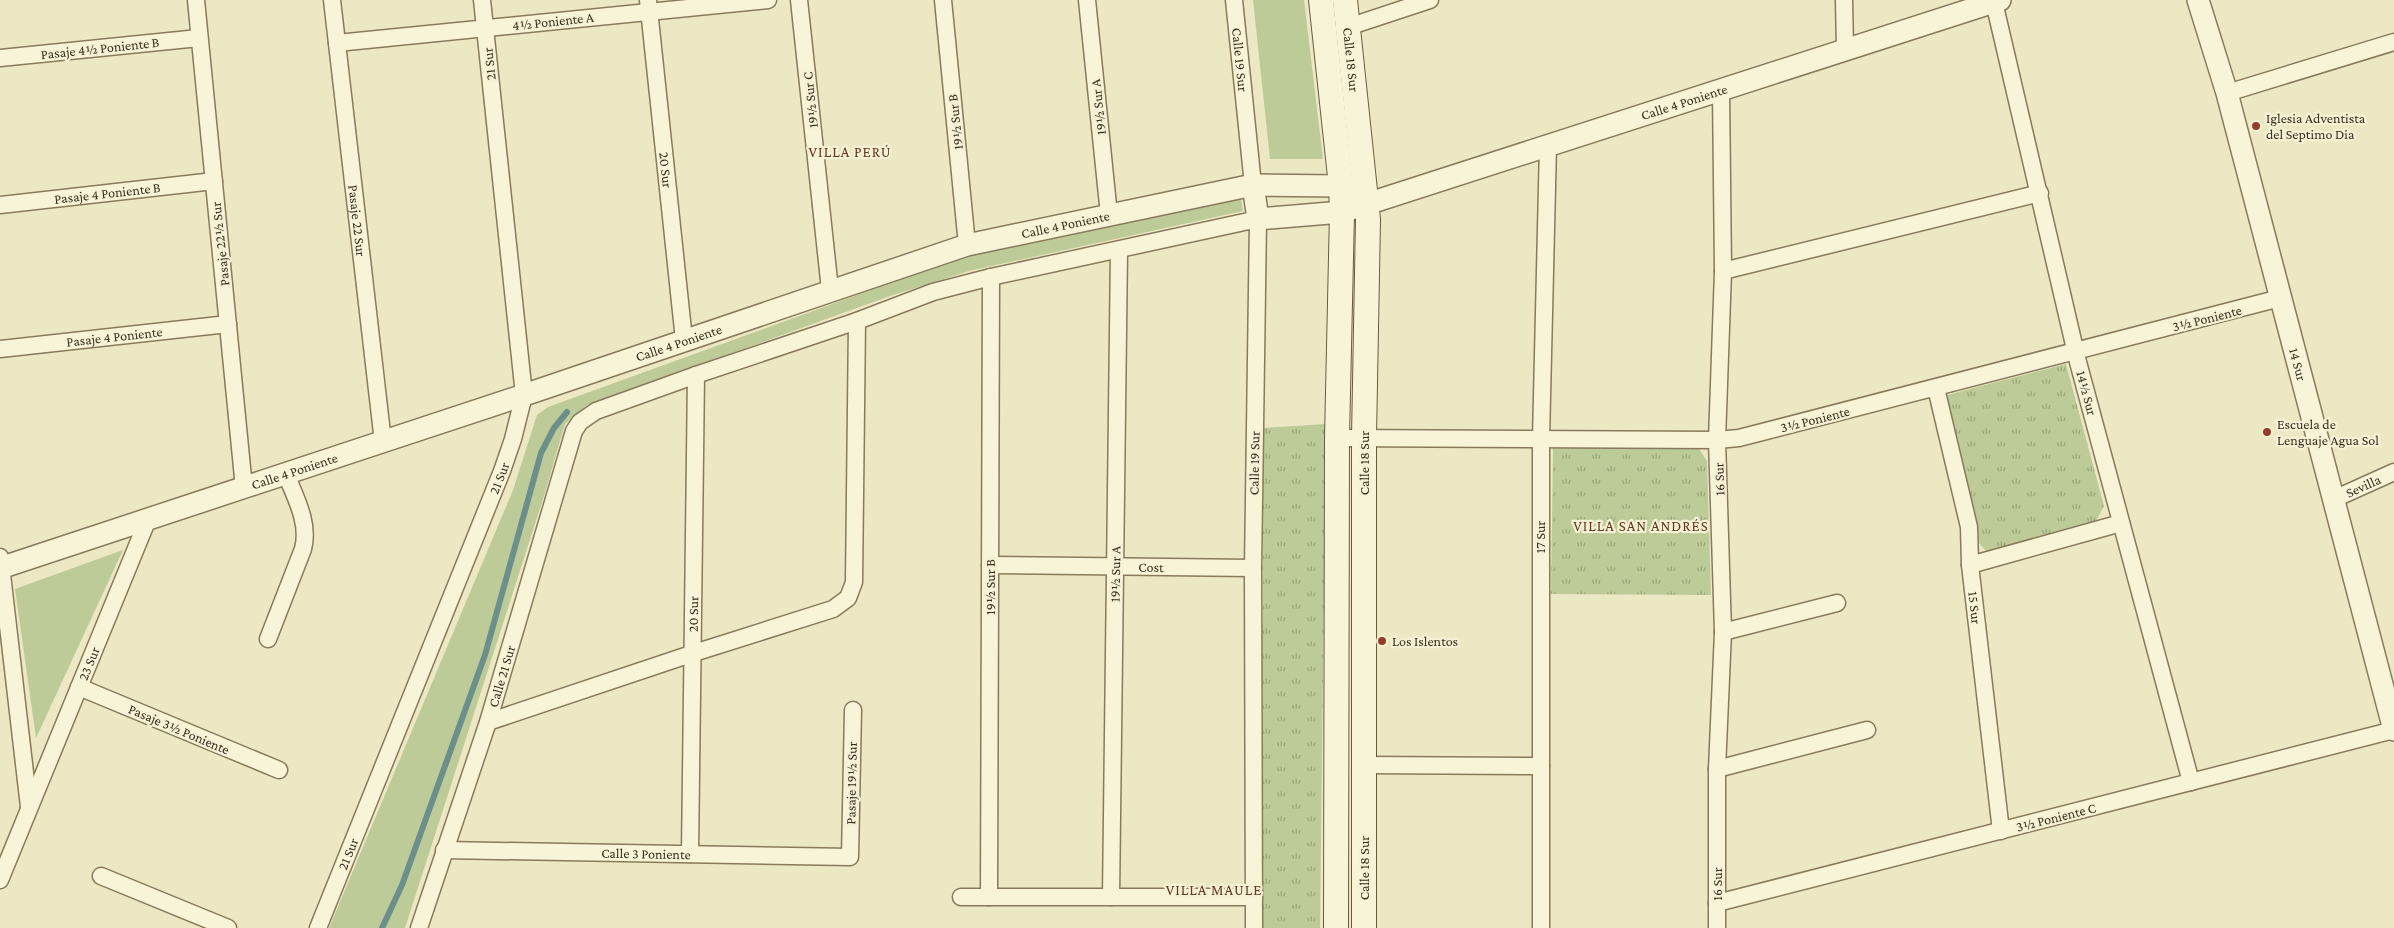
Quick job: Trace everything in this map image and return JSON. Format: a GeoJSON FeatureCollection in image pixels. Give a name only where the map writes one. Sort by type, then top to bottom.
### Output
{"type":"FeatureCollection","features":[{"type":"Feature","properties":{"kind":"main road","name":"Calle 18 Sur"},"geometry":{"type":"LineString","coordinates":[[1321,0],[1341,186],[1342,212],[1337,438],[1336,928]]}},
{"type":"Feature","properties":{"kind":"main road","name":"Calle 18 Sur"},"geometry":{"type":"LineString","coordinates":[[1345,0],[1368,228],[1364,438],[1364,928]]}},
{"type":"Feature","properties":{"kind":"street","name":"Pasaje 22½ Sur"},"geometry":{"type":"LineString","coordinates":[[196,0],[244,488]]}},
{"type":"Feature","properties":{"kind":"street","name":"Pasaje 22 Sur"},"geometry":{"type":"LineString","coordinates":[[332,0],[383,442]]}},
{"type":"Feature","properties":{"kind":"street","name":"21 Sur"},"geometry":{"type":"LineString","coordinates":[[318,928],[502,471],[513,439],[524,395],[482,0]]}},
{"type":"Feature","properties":{"kind":"street","name":"4½ Poniente A"},"geometry":{"type":"LineString","coordinates":[[337,43],[485,28],[649,6],[768,0]]}},
{"type":"Feature","properties":{"kind":"street","name":"19½ Sur C"},"geometry":{"type":"LineString","coordinates":[[799,0],[830,290]]}},
{"type":"Feature","properties":{"kind":"street","name":"19½ Sur B"},"geometry":{"type":"LineString","coordinates":[[943,0],[967,245]]}},
{"type":"Feature","properties":{"kind":"street","name":"19½ Sur A"},"geometry":{"type":"LineString","coordinates":[[1087,0],[1109,215]]}},
{"type":"Feature","properties":{"kind":"street","name":"Calle 19 Sur"},"geometry":{"type":"LineString","coordinates":[[1234,0],[1258,219],[1253,568],[1254,928]]}},
{"type":"Feature","properties":{"kind":"street"},"geometry":{"type":"LineString","coordinates":[[1348,27],[1430,0]]}},
{"type":"Feature","properties":{"kind":"street"},"geometry":{"type":"LineString","coordinates":[[1844,0],[1845,50]]}},
{"type":"Feature","properties":{"kind":"street","name":"14 Sur"},"geometry":{"type":"LineString","coordinates":[[2198,0],[2226,93],[2334,499],[2389,686],[2394,730]]}},
{"type":"Feature","properties":{"kind":"street","name":"Calle 4 Poniente"},"geometry":{"type":"LineString","coordinates":[[580,422],[596,411],[857,321],[933,292],[991,277],[1258,219],[1342,212],[1997,1]]}},
{"type":"Feature","properties":{"kind":"street","name":"14½ Sur"},"geometry":{"type":"LineString","coordinates":[[1997,1],[2076,351],[2191,782]]}},
{"type":"Feature","properties":{"kind":"street","name":"20 Sur"},"geometry":{"type":"LineString","coordinates":[[649,6],[684,340]]}},
{"type":"Feature","properties":{"kind":"street","name":"Pasaje 4½ Poniente B"},"geometry":{"type":"LineString","coordinates":[[0,58],[199,38]]}},
{"type":"Feature","properties":{"kind":"street"},"geometry":{"type":"LineString","coordinates":[[2226,93],[2393,46]]}},
{"type":"Feature","properties":{"kind":"street","name":"16 Sur"},"geometry":{"type":"LineString","coordinates":[[1717,928],[1717,769],[1722,632],[1718,440],[1722,271],[1721,90]]}},
{"type":"Feature","properties":{"kind":"street","name":"17 Sur"},"geometry":{"type":"LineString","coordinates":[[1541,928],[1541,439],[1548,145]]}},
{"type":"Feature","properties":{"kind":"street","name":"Pasaje 4 Poniente B"},"geometry":{"type":"LineString","coordinates":[[0,205],[214,181]]}},
{"type":"Feature","properties":{"kind":"street","name":"Calle 4 Poniente"},"geometry":{"type":"LineString","coordinates":[[0,564],[244,488],[967,245],[1253,185],[1341,186]]}},
{"type":"Feature","properties":{"kind":"street"},"geometry":{"type":"LineString","coordinates":[[1341,186],[1367,204]]}},
{"type":"Feature","properties":{"kind":"street"},"geometry":{"type":"LineString","coordinates":[[1722,271],[2040,193]]}},
{"type":"Feature","properties":{"kind":"street","name":"19½ Sur A"},"geometry":{"type":"LineString","coordinates":[[1111,897],[1119,250]]}},
{"type":"Feature","properties":{"kind":"street","name":"19½ Sur B"},"geometry":{"type":"LineString","coordinates":[[989,897],[991,277]]}},
{"type":"Feature","properties":{"kind":"street","name":"3½ Poniente"},"geometry":{"type":"LineString","coordinates":[[1337,438],[1718,440],[1762,433],[2280,298]]}},
{"type":"Feature","properties":{"kind":"street"},"geometry":{"type":"LineString","coordinates":[[488,722],[839,607],[851,593],[854,582],[857,321]]}},
{"type":"Feature","properties":{"kind":"street","name":"Pasaje 4 Poniente"},"geometry":{"type":"LineString","coordinates":[[0,349],[228,324]]}},
{"type":"Feature","properties":{"kind":"street","name":"20 Sur"},"geometry":{"type":"LineString","coordinates":[[690,854],[696,375]]}},
{"type":"Feature","properties":{"kind":"street","name":"15 Sur"},"geometry":{"type":"LineString","coordinates":[[1936,388],[1969,527],[1970,565],[2001,831]]}},
{"type":"Feature","properties":{"kind":"street","name":"Calle 21 Sur"},"geometry":{"type":"LineString","coordinates":[[419,928],[488,722],[571,440],[580,422]]}},
{"type":"Feature","properties":{"kind":"street","name":"Sevilla"},"geometry":{"type":"LineString","coordinates":[[2334,499],[2394,472]]}},
{"type":"Feature","properties":{"kind":"street"},"geometry":{"type":"LineString","coordinates":[[268,639],[303,549],[306,535],[304,521],[286,474]]}},
{"type":"Feature","properties":{"kind":"street","name":"23 Sur"},"geometry":{"type":"LineString","coordinates":[[0,880],[148,519]]}},
{"type":"Feature","properties":{"kind":"street"},"geometry":{"type":"LineString","coordinates":[[1970,565],[2121,523]]}},
{"type":"Feature","properties":{"kind":"street","name":"23 Sur"},"geometry":{"type":"LineString","coordinates":[[0,564],[29,809]]}},
{"type":"Feature","properties":{"kind":"street","name":"Cost"},"geometry":{"type":"LineString","coordinates":[[990,565],[1253,568]]}},
{"type":"Feature","properties":{"kind":"street"},"geometry":{"type":"LineString","coordinates":[[1722,632],[1837,604]]}},
{"type":"Feature","properties":{"kind":"street","name":"Pasaje 3½ Poniente"},"geometry":{"type":"LineString","coordinates":[[79,687],[279,770]]}},
{"type":"Feature","properties":{"kind":"street","name":"Pasaje 19½ Sur"},"geometry":{"type":"LineString","coordinates":[[850,856],[853,710]]}},
{"type":"Feature","properties":{"kind":"street"},"geometry":{"type":"LineString","coordinates":[[1717,769],[1867,730]]}},
{"type":"Feature","properties":{"kind":"street","name":"3½ Poniente C"},"geometry":{"type":"LineString","coordinates":[[1717,903],[2394,730]]}},
{"type":"Feature","properties":{"kind":"street"},"geometry":{"type":"LineString","coordinates":[[1364,765],[1541,766]]}},
{"type":"Feature","properties":{"kind":"street","name":"Calle 3 Poniente"},"geometry":{"type":"LineString","coordinates":[[444,850],[850,856]]}},
{"type":"Feature","properties":{"kind":"street"},"geometry":{"type":"LineString","coordinates":[[102,876],[228,928]]}},
{"type":"Feature","properties":{"kind":"street"},"geometry":{"type":"LineString","coordinates":[[962,897],[1254,897]]}},
{"type":"Feature","properties":{"kind":"green space"},"geometry":{"type":"Polygon","coordinates":[[[1253,0],[1304,0],[1323,159],[1270,159],[1253,0]]]}},
{"type":"Feature","properties":{"kind":"green space"},"geometry":{"type":"Polygon","coordinates":[[[1241,199],[1243,211],[969,271],[893,295],[586,406],[565,424],[544,496],[405,928],[329,928],[513,490],[537,415],[548,407],[970,254],[1241,199]]]}},
{"type":"Feature","properties":{"kind":"green space"},"geometry":{"type":"Polygon","coordinates":[[[2066,364],[2104,506],[2096,521],[1986,551],[1978,542],[1947,395],[2066,364]]]}},
{"type":"Feature","properties":{"kind":"green space"},"geometry":{"type":"Polygon","coordinates":[[[1326,424],[1320,928],[1263,928],[1263,692],[1257,667],[1260,626],[1263,623],[1263,428],[1326,424]]]}},
{"type":"Feature","properties":{"kind":"green space"},"geometry":{"type":"Polygon","coordinates":[[[1553,446],[1698,447],[1707,461],[1711,595],[1551,594],[1553,446]]]}},
{"type":"Feature","properties":{"kind":"green space"},"geometry":{"type":"Polygon","coordinates":[[[123,550],[36,738],[15,589],[123,550]]]}},
{"type":"Feature","properties":{"kind":"waterway"},"geometry":{"type":"LineString","coordinates":[[382,928],[402,885],[485,655],[541,453],[554,428],[567,412]]}},
{"type":"Feature","properties":{"kind":"place","name":"Iglesia Adventista del Septimo Dia"},"geometry":{"type":"Point","coordinates":[2256,126]}},
{"type":"Feature","properties":{"kind":"place","name":"Escuela de Lenguaje Agua Sol"},"geometry":{"type":"Point","coordinates":[2267,432]}},
{"type":"Feature","properties":{"kind":"place","name":"Los Islentos"},"geometry":{"type":"Point","coordinates":[1382,641]}},
{"type":"Feature","properties":{"kind":"district","name":"VILLA PERÚ"},"geometry":{"type":"Point","coordinates":[850,152]}},
{"type":"Feature","properties":{"kind":"district","name":"VILLA SAN ANDRÉS"},"geometry":{"type":"Point","coordinates":[1641,526]}},
{"type":"Feature","properties":{"kind":"district","name":"VILLA MAULE"},"geometry":{"type":"Point","coordinates":[1214,890]}}]}
